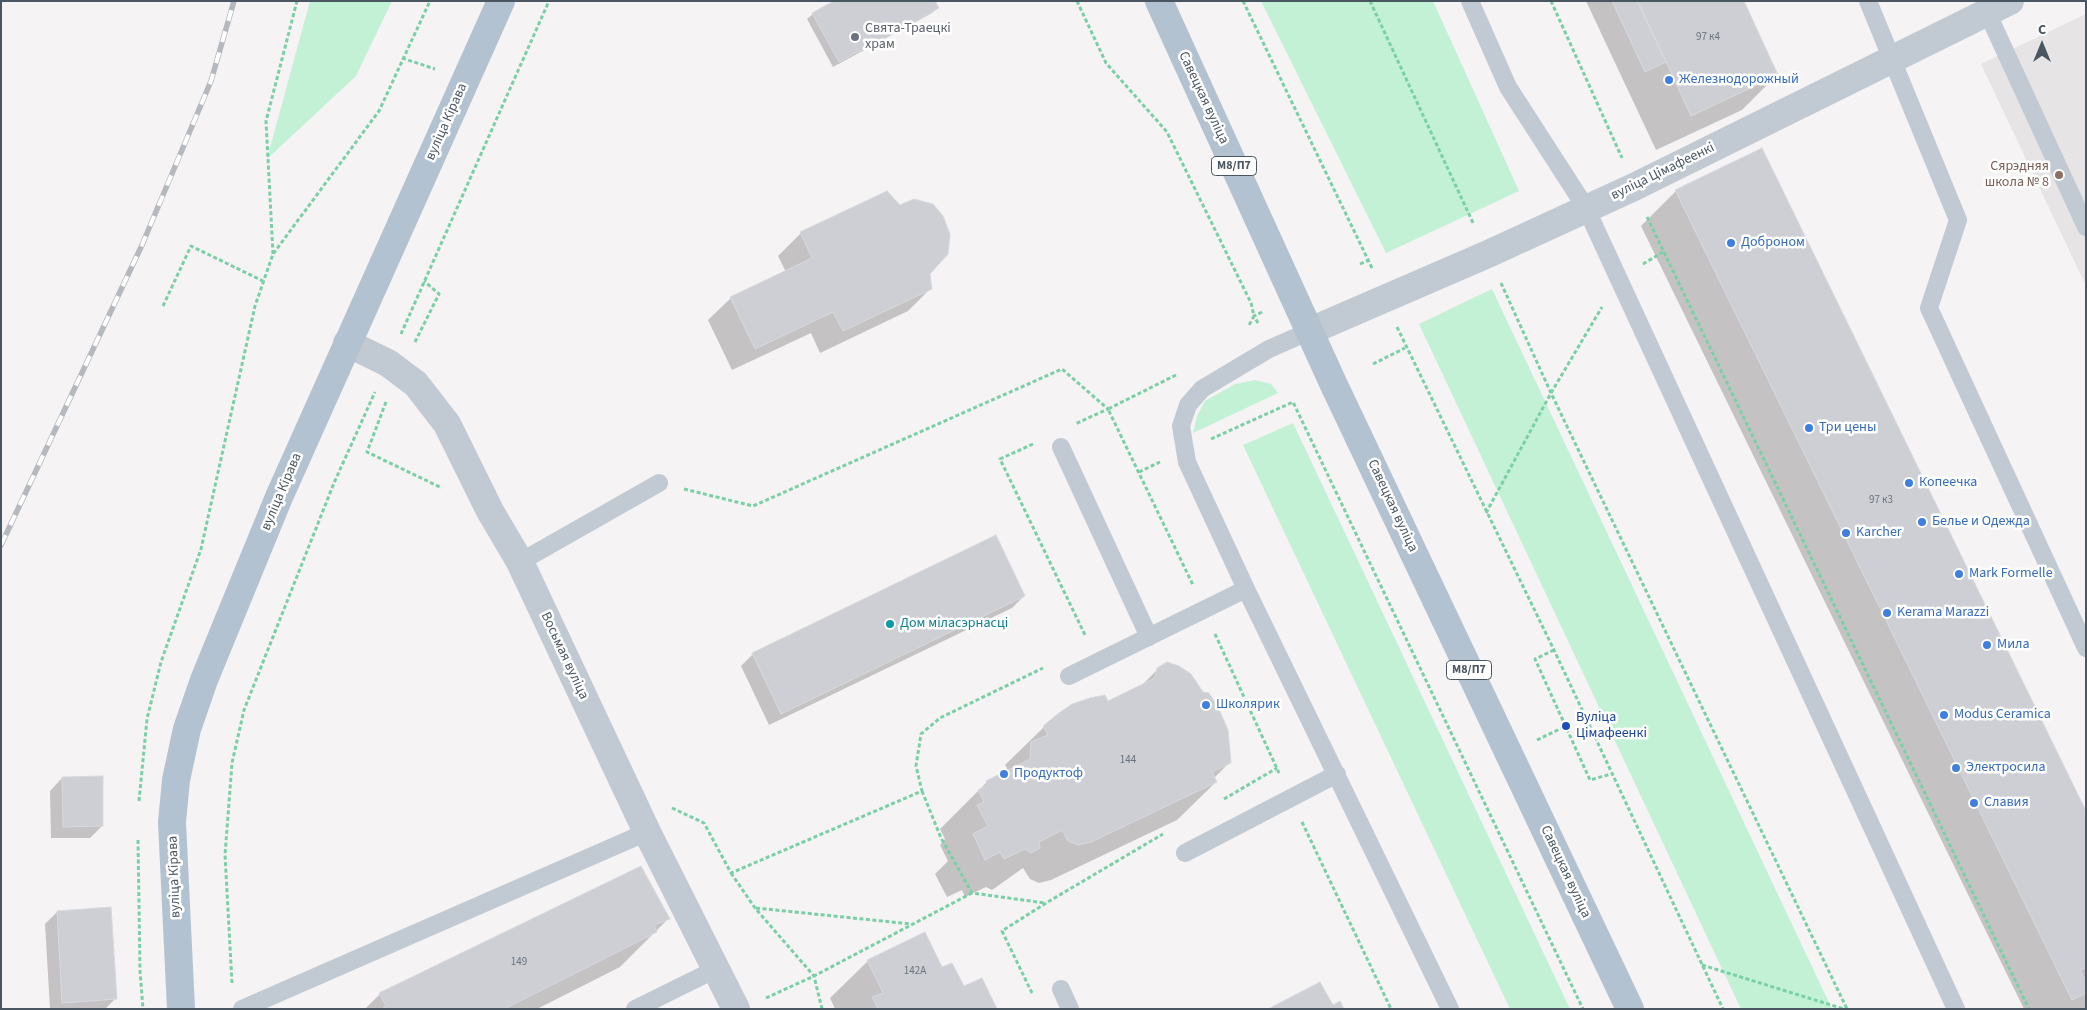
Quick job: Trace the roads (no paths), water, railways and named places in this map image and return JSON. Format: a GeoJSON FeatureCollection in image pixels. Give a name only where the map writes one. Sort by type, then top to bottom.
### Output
{"type":"FeatureCollection","features":[{"type":"Feature","properties":{"kind":"main road","name":"вуліца Кірава"},"geometry":{"type":"LineString","coordinates":[[181,1009],[172,822],[176,780],[187,729],[219,643],[347,343],[502,1]]}},
{"type":"Feature","properties":{"kind":"main road","name":"Савецкая вуліца"},"geometry":{"type":"LineString","coordinates":[[1159,1],[1310,331],[1630,1009]]}},
{"type":"Feature","properties":{"kind":"street","name":"вуліца Цімафеенкі"},"geometry":{"type":"LineString","coordinates":[[1310,331],[1384,297],[1488,254],[1634,187],[1998,7]]}},
{"type":"Feature","properties":{"kind":"street","name":"Восьмая вуліца"},"geometry":{"type":"LineString","coordinates":[[347,343],[388,362],[416,384],[447,424],[490,511],[520,562],[647,832],[716,969],[748,1005]]}},
{"type":"Feature","properties":{"kind":"lane"},"geometry":{"type":"LineString","coordinates":[[1470,1],[1508,87],[1586,208],[1956,1009]]}},
{"type":"Feature","properties":{"kind":"lane"},"geometry":{"type":"LineString","coordinates":[[1868,1],[1958,220],[1929,308],[2086,648]]}},
{"type":"Feature","properties":{"kind":"lane"},"geometry":{"type":"LineString","coordinates":[[1998,7],[2084,218]]}},
{"type":"Feature","properties":{"kind":"lane"},"geometry":{"type":"LineString","coordinates":[[1310,331],[1269,349],[1202,389],[1188,405],[1180,426],[1184,450],[1187,462],[1246,589],[1450,1009]]}},
{"type":"Feature","properties":{"kind":"lane"},"geometry":{"type":"LineString","coordinates":[[1061,447],[1149,636]]}},
{"type":"Feature","properties":{"kind":"lane"},"geometry":{"type":"LineString","coordinates":[[520,562],[659,483]]}},
{"type":"Feature","properties":{"kind":"lane"},"geometry":{"type":"LineString","coordinates":[[1069,676],[1246,589]]}},
{"type":"Feature","properties":{"kind":"lane"},"geometry":{"type":"LineString","coordinates":[[1184,852],[1337,774]]}},
{"type":"Feature","properties":{"kind":"lane"},"geometry":{"type":"LineString","coordinates":[[242,1009],[647,832]]}},
{"type":"Feature","properties":{"kind":"lane"},"geometry":{"type":"LineString","coordinates":[[635,1009],[716,969]]}},
{"type":"Feature","properties":{"kind":"lane"},"geometry":{"type":"LineString","coordinates":[[1061,989],[1070,1009]]}},
{"type":"Feature","properties":{"kind":"railway"},"geometry":{"type":"LineString","coordinates":[[1,545],[142,245],[211,81],[234,1]]}},
{"type":"Feature","properties":{"kind":"place","name":"Свята-Траецкі храм"},"geometry":{"type":"Point","coordinates":[855,37]}},
{"type":"Feature","properties":{"kind":"place","name":"Железнодорожный"},"geometry":{"type":"Point","coordinates":[1669,80]}},
{"type":"Feature","properties":{"kind":"place","name":"Сярэдняя школа № 8"},"geometry":{"type":"Point","coordinates":[2059,175]}},
{"type":"Feature","properties":{"kind":"place","name":"Доброном"},"geometry":{"type":"Point","coordinates":[1731,243]}},
{"type":"Feature","properties":{"kind":"place","name":"Три цены"},"geometry":{"type":"Point","coordinates":[1809,428]}},
{"type":"Feature","properties":{"kind":"place","name":"Копеечка"},"geometry":{"type":"Point","coordinates":[1909,483]}},
{"type":"Feature","properties":{"kind":"place","name":"Белье и Одежда"},"geometry":{"type":"Point","coordinates":[1922,522]}},
{"type":"Feature","properties":{"kind":"place","name":"Karcher"},"geometry":{"type":"Point","coordinates":[1846,533]}},
{"type":"Feature","properties":{"kind":"place","name":"Mark Formelle"},"geometry":{"type":"Point","coordinates":[1959,574]}},
{"type":"Feature","properties":{"kind":"place","name":"Kerama Marazzi"},"geometry":{"type":"Point","coordinates":[1887,613]}},
{"type":"Feature","properties":{"kind":"place","name":"Дом міласэрнасці"},"geometry":{"type":"Point","coordinates":[890,624]}},
{"type":"Feature","properties":{"kind":"place","name":"Мила"},"geometry":{"type":"Point","coordinates":[1987,645]}},
{"type":"Feature","properties":{"kind":"place","name":"Школярик"},"geometry":{"type":"Point","coordinates":[1206,705]}},
{"type":"Feature","properties":{"kind":"place","name":"Modus Ceramica"},"geometry":{"type":"Point","coordinates":[1944,715]}},
{"type":"Feature","properties":{"kind":"place","name":"Вуліца Цімафеенкі"},"geometry":{"type":"Point","coordinates":[1566,726]}},
{"type":"Feature","properties":{"kind":"place","name":"Электросила"},"geometry":{"type":"Point","coordinates":[1956,768]}},
{"type":"Feature","properties":{"kind":"place","name":"Продуктоф"},"geometry":{"type":"Point","coordinates":[1004,774]}},
{"type":"Feature","properties":{"kind":"place","name":"Славия"},"geometry":{"type":"Point","coordinates":[1974,803]}}]}
